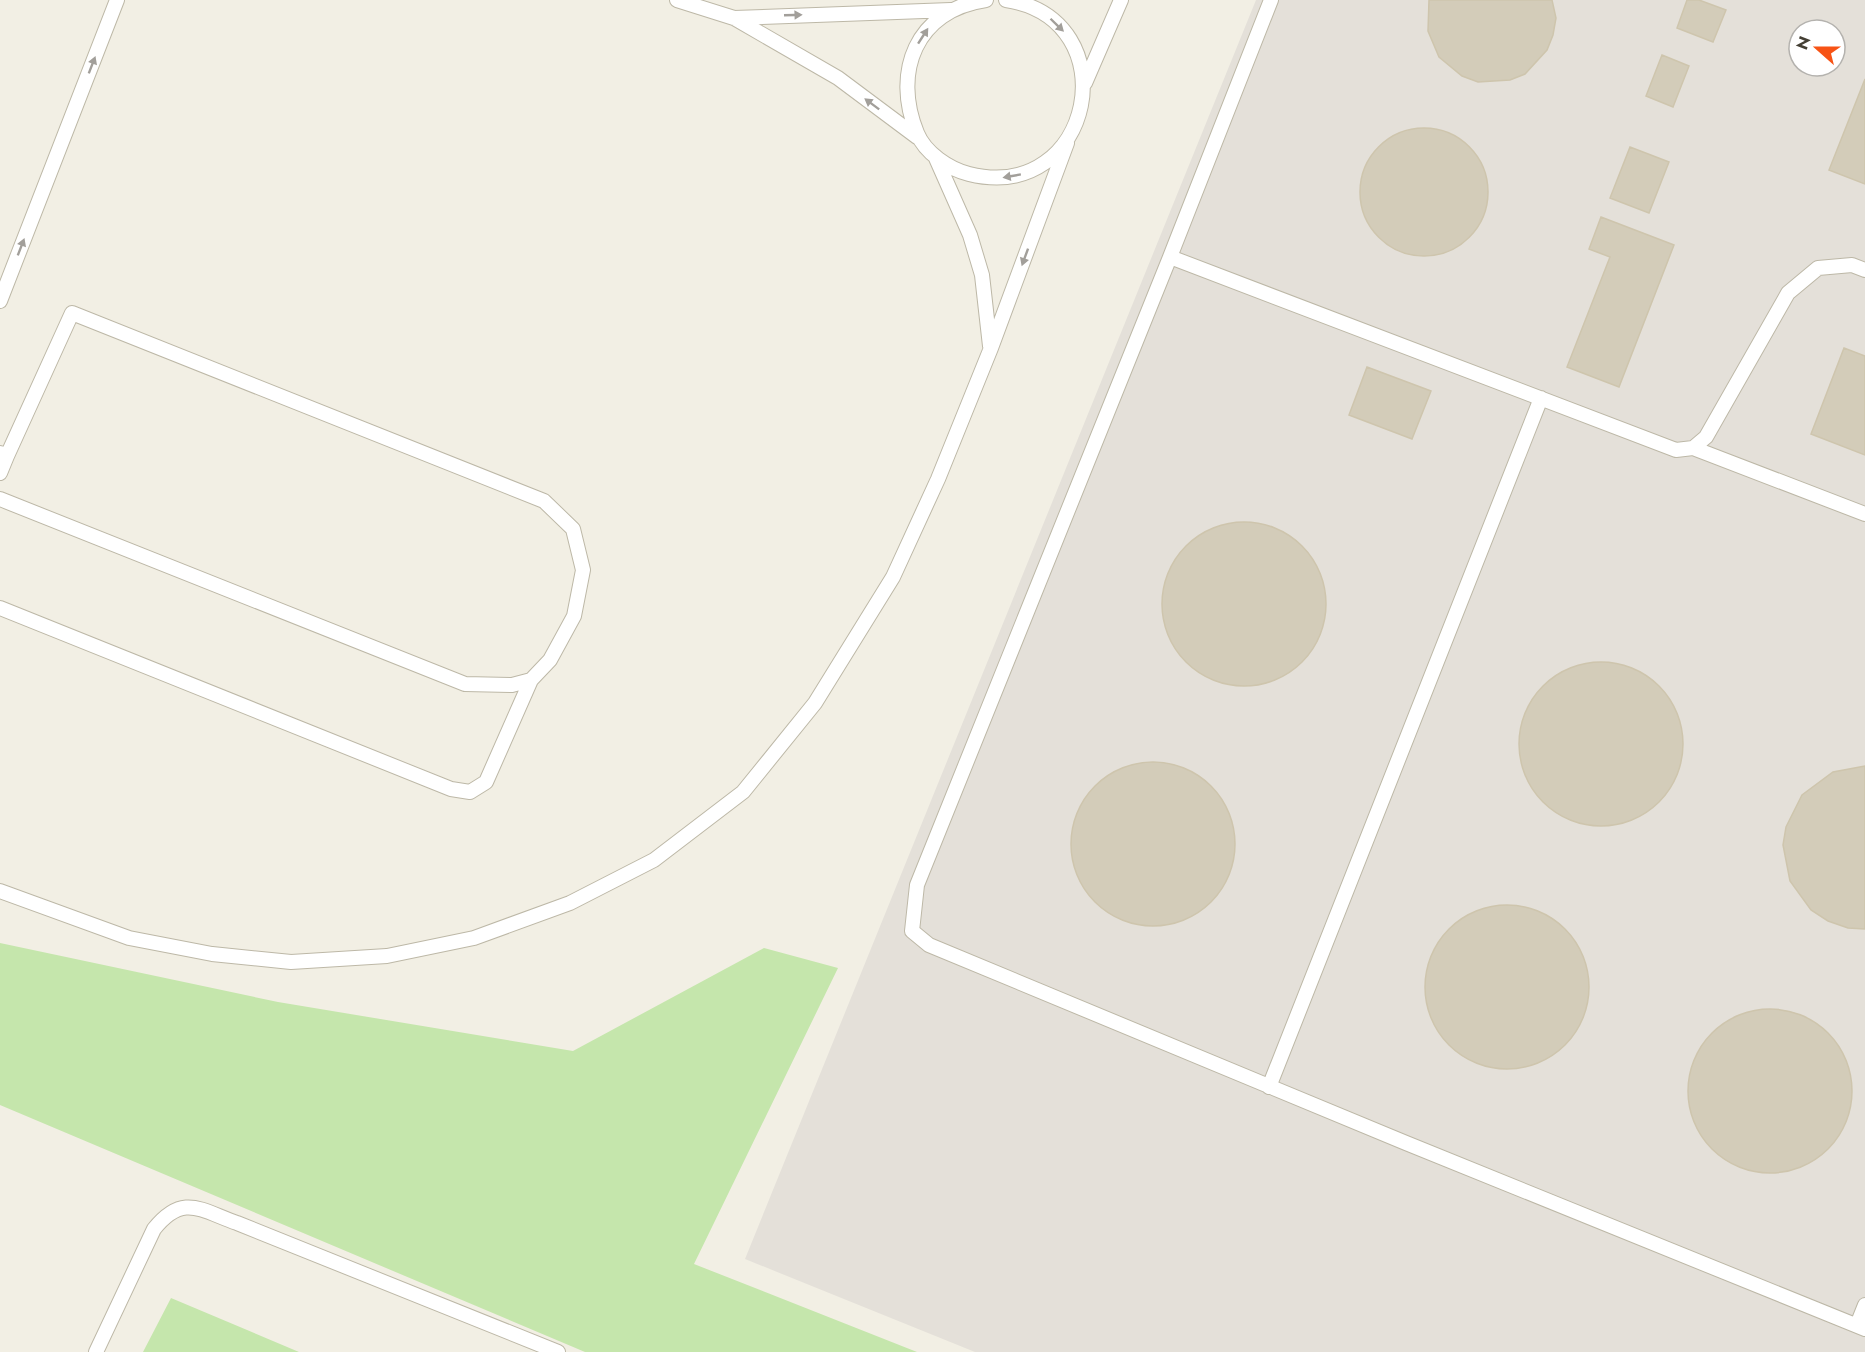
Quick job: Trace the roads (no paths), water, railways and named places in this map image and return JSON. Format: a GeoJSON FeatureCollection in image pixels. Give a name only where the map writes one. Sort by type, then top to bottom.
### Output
{"type":"FeatureCollection","features":[{"type":"Feature","properties":{"kind":"lane"},"geometry":{"type":"LineString","coordinates":[[0,302],[117,0]]}},
{"type":"Feature","properties":{"kind":"lane"},"geometry":{"type":"LineString","coordinates":[[677,0],[734,18],[838,78],[919,139],[935,156],[960,172],[989,179],[1018,176],[1046,164],[1067,143]]}},
{"type":"Feature","properties":{"kind":"lane"},"geometry":{"type":"LineString","coordinates":[[919,139],[908,111],[905,82],[912,54],[928,28],[951,10],[973,1],[986,0]]}},
{"type":"Feature","properties":{"kind":"lane"},"geometry":{"type":"LineString","coordinates":[[0,891],[129,938],[212,954],[291,962],[387,956],[474,938],[570,903],[654,860],[743,792],[815,703],[893,577],[938,479],[991,348],[1067,143],[1077,124],[1083,104],[1085,83],[1079,56],[1066,33],[1046,14],[1023,2],[1006,0]]}},
{"type":"Feature","properties":{"kind":"lane"},"geometry":{"type":"LineString","coordinates":[[1085,83],[1121,0]]}},
{"type":"Feature","properties":{"kind":"lane"},"geometry":{"type":"LineString","coordinates":[[1271,0],[917,885],[912,931],[929,945],[1269,1087],[1861,1327],[1865,1305]]}},
{"type":"Feature","properties":{"kind":"lane"},"geometry":{"type":"LineString","coordinates":[[734,18],[951,10]]}},
{"type":"Feature","properties":{"kind":"lane"},"geometry":{"type":"LineString","coordinates":[[935,156],[970,235],[982,275],[991,348]]}},
{"type":"Feature","properties":{"kind":"lane"},"geometry":{"type":"LineString","coordinates":[[1170,257],[1541,398],[1654,444],[1676,450],[1694,448],[1865,514]]}},
{"type":"Feature","properties":{"kind":"lane"},"geometry":{"type":"LineString","coordinates":[[1694,448],[1706,437],[1788,293],[1818,268],[1852,265],[1865,270]]}},
{"type":"Feature","properties":{"kind":"lane"},"geometry":{"type":"LineString","coordinates":[[0,473],[3,455],[72,313],[544,501],[573,529],[583,570],[574,616],[550,660],[531,680],[486,782],[470,792],[450,789],[0,608]]}},
{"type":"Feature","properties":{"kind":"lane"},"geometry":{"type":"LineString","coordinates":[[1269,1087],[1541,398]]}},
{"type":"Feature","properties":{"kind":"lane"},"geometry":{"type":"LineString","coordinates":[[0,499],[465,684],[512,685],[531,680]]}},
{"type":"Feature","properties":{"kind":"lane"},"geometry":{"type":"LineString","coordinates":[[96,1352],[154,1229],[167,1213],[184,1207],[237,1223],[558,1352]]}}]}
